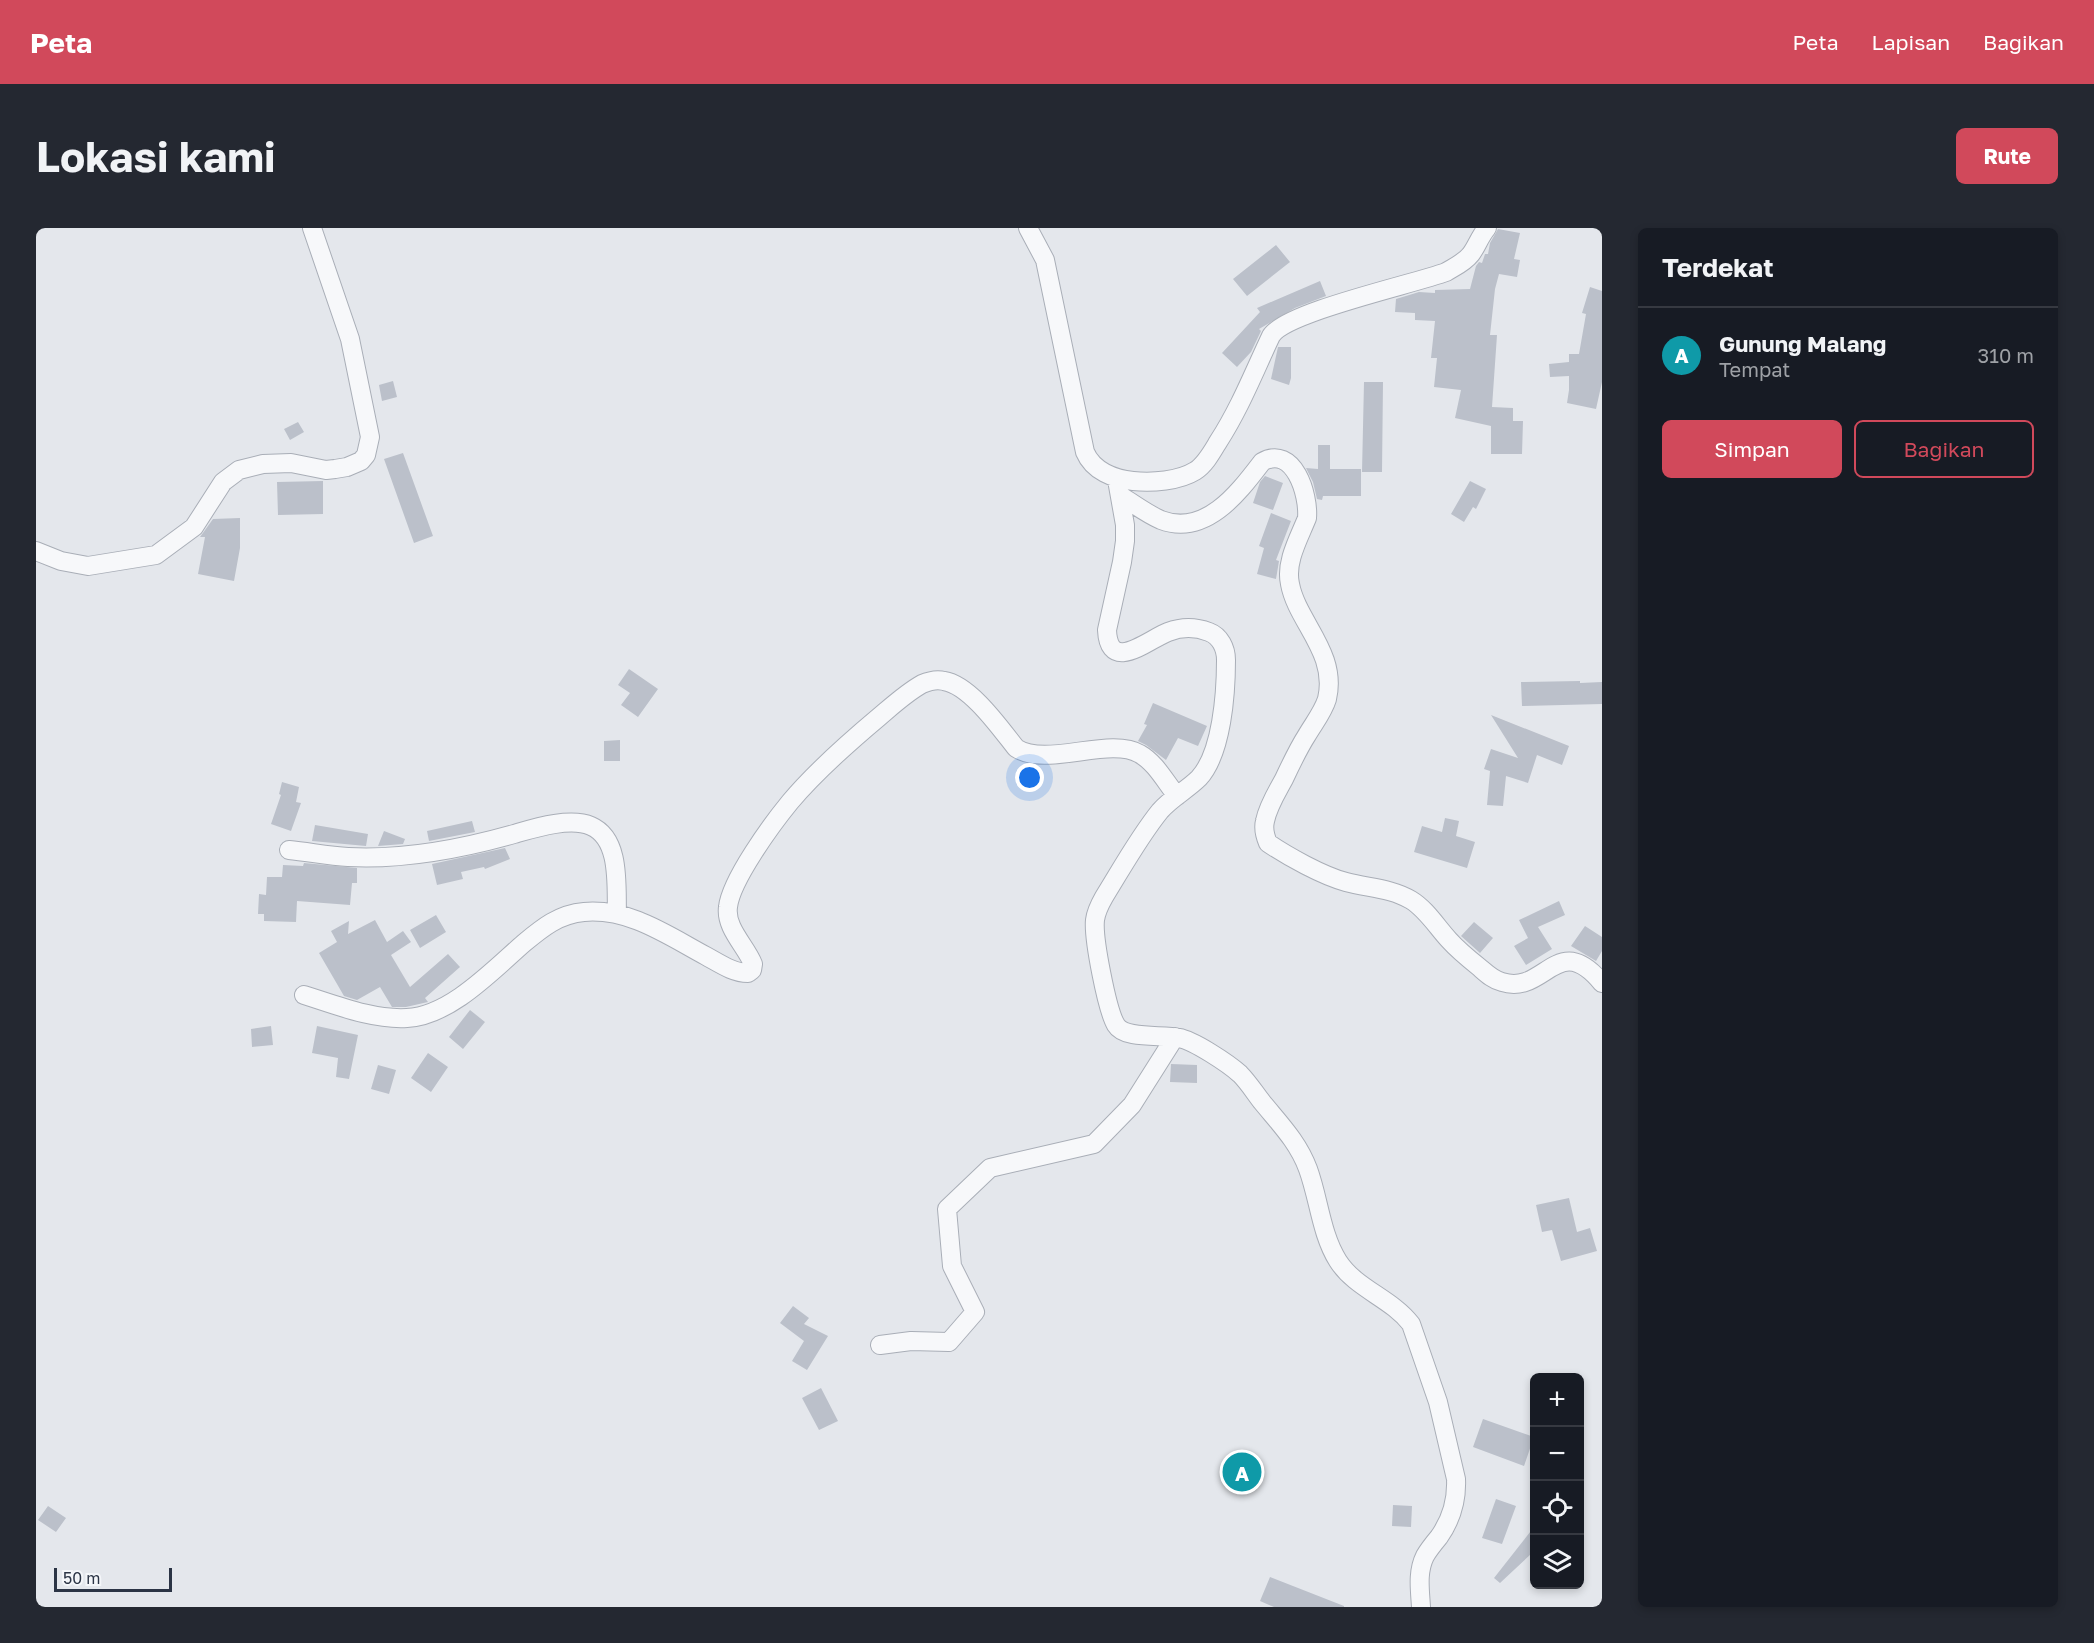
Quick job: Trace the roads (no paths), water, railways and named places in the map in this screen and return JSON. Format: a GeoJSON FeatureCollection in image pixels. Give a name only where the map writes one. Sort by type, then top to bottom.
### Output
{"type":"FeatureCollection","features":[{"type":"Feature","properties":{"kind":"street"},"geometry":{"type":"LineString","coordinates":[[36,551],[62,561],[88,566],[156,555],[194,527],[223,482],[239,470],[263,464],[291,463],[326,470],[348,467],[366,456],[370,437],[350,339],[312,228]]}},
{"type":"Feature","properties":{"kind":"street"},"geometry":{"type":"LineString","coordinates":[[1119,488],[1139,482],[1189,475],[1196,471],[1235,416],[1271,336],[1277,328],[1332,306],[1446,272],[1468,258],[1487,228]]}},
{"type":"Feature","properties":{"kind":"street"},"geometry":{"type":"LineString","coordinates":[[1032,230],[1045,260],[1085,452],[1090,461],[1119,488],[1162,520],[1176,524],[1191,523],[1216,512],[1238,493],[1268,459],[1279,458],[1291,464],[1298,475],[1307,502],[1307,518],[1292,556],[1289,584],[1322,651],[1329,683],[1323,710],[1305,738],[1264,822],[1264,834],[1268,843],[1329,876],[1385,889],[1411,900],[1420,907],[1450,942],[1497,981],[1515,985],[1524,983],[1567,961],[1583,964],[1602,983]]}},
{"type":"Feature","properties":{"kind":"street"},"geometry":{"type":"LineString","coordinates":[[1119,488],[1125,541],[1107,630],[1110,646],[1116,650],[1133,651],[1168,632],[1194,628],[1215,635],[1225,652],[1224,688],[1215,749],[1207,768],[1160,811],[1097,912],[1096,948],[1108,1002],[1118,1027],[1122,1031],[1134,1035],[1175,1037],[1190,1041],[1241,1075],[1288,1131],[1300,1151],[1309,1170],[1326,1233],[1338,1261],[1353,1279],[1405,1315],[1411,1324],[1438,1402],[1456,1479],[1454,1507],[1444,1529],[1424,1557],[1419,1574],[1420,1607]]}},
{"type":"Feature","properties":{"kind":"street"},"geometry":{"type":"LineString","coordinates":[[304,995],[357,1011],[391,1018],[418,1017],[444,1007],[478,983],[538,932],[560,917],[590,911],[616,913],[661,932],[724,966],[741,973],[748,973],[752,970],[753,964],[733,928],[728,906],[732,893],[755,850],[790,802],[818,772],[889,709],[930,681],[946,681],[970,696],[1016,748],[1023,752],[1042,754],[1114,749],[1132,751],[1149,761],[1177,796]]}},
{"type":"Feature","properties":{"kind":"street"},"geometry":{"type":"LineString","coordinates":[[289,850],[348,857],[386,857],[458,848],[540,827],[561,824],[591,826],[602,834],[610,846],[613,857],[616,913]]}},
{"type":"Feature","properties":{"kind":"street"},"geometry":{"type":"LineString","coordinates":[[880,1345],[911,1341],[949,1342],[975,1311],[952,1266],[947,1209],[990,1168],[1094,1144],[1132,1105],[1175,1037]]}},
{"type":"Feature","properties":{"kind":"place","name":"Gunung Malang"},"geometry":{"type":"Point","coordinates":[1242,1472]}}]}
